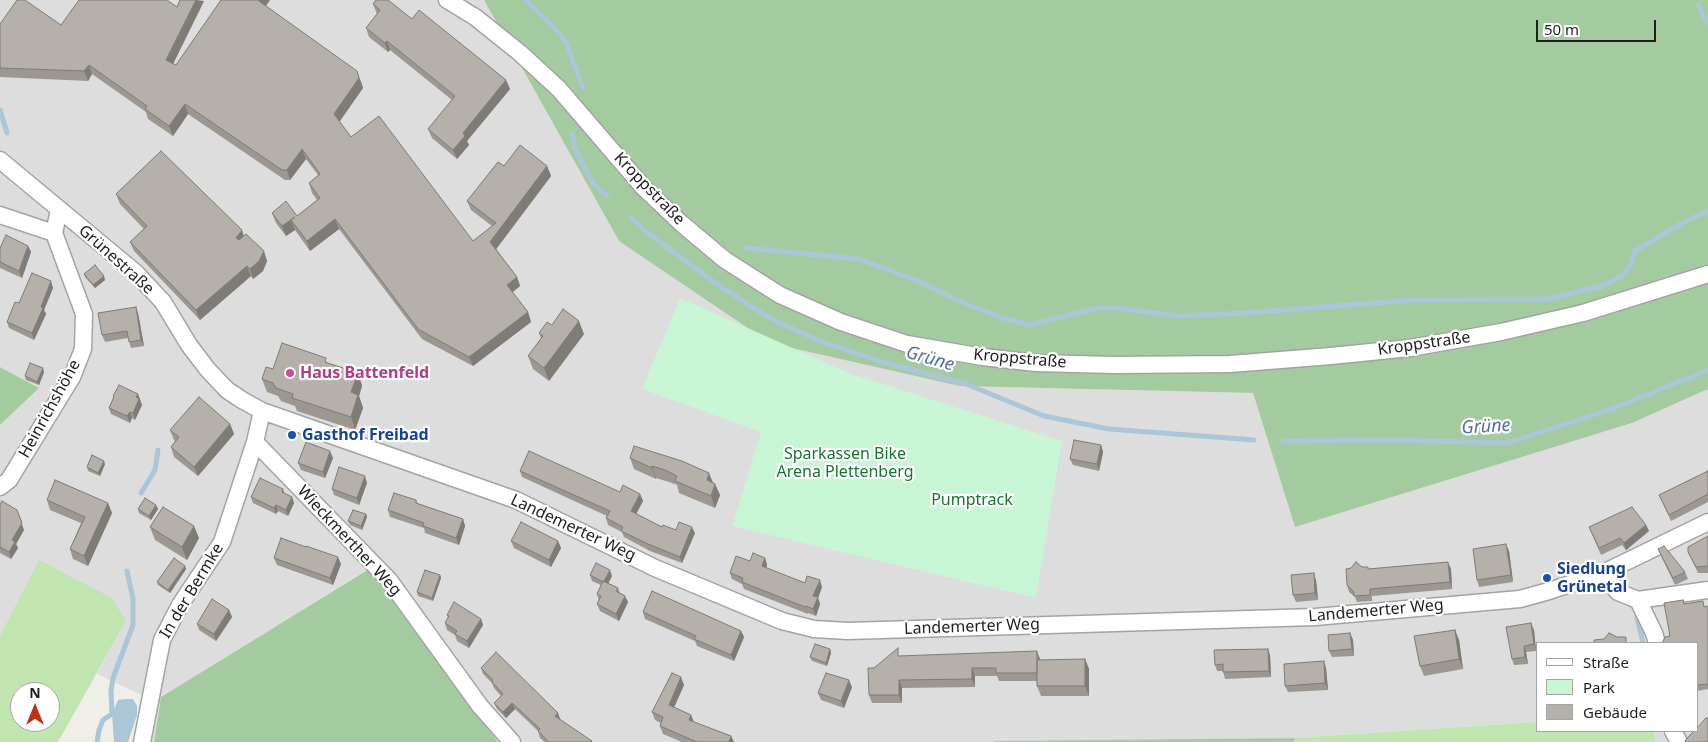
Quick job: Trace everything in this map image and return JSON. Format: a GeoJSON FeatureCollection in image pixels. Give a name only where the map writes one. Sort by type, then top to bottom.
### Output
{"type":"FeatureCollection","features":[{"type":"Feature","properties":{"kind":"street","name":"Kroppstraße"},"geometry":{"type":"LineString","coordinates":[[447,0],[475,17],[520,53],[559,89],[644,188],[682,224],[725,260],[780,294],[841,322],[907,344],[983,357],[1027,362],[1114,365],[1230,364],[1331,356],[1410,348],[1501,332],[1583,313],[1708,274]]}},
{"type":"Feature","properties":{"kind":"street","name":"Grünestraße"},"geometry":{"type":"LineString","coordinates":[[0,160],[136,273],[163,302],[189,345],[208,370],[227,390],[262,411]]}},
{"type":"Feature","properties":{"kind":"street"},"geometry":{"type":"LineString","coordinates":[[0,216],[54,233],[59,210]]}},
{"type":"Feature","properties":{"kind":"street","name":"Heinrichshöhe"},"geometry":{"type":"LineString","coordinates":[[0,486],[9,480],[67,385],[83,349],[84,314],[54,233]]}},
{"type":"Feature","properties":{"kind":"street"},"geometry":{"type":"LineString","coordinates":[[255,442],[262,411]]}},
{"type":"Feature","properties":{"kind":"street","name":"Landemerter Weg"},"geometry":{"type":"LineString","coordinates":[[262,411],[516,500],[655,568],[782,621],[814,629],[848,631],[1315,617],[1520,599],[1603,573],[1708,522]]}},
{"type":"Feature","properties":{"kind":"street","name":"In der Bermke"},"geometry":{"type":"LineString","coordinates":[[142,742],[162,640],[180,604],[222,542],[255,442]]}},
{"type":"Feature","properties":{"kind":"street","name":"Wieckmerther Weg"},"geometry":{"type":"LineString","coordinates":[[255,442],[389,580],[480,706],[512,742]]}},
{"type":"Feature","properties":{"kind":"street"},"geometry":{"type":"LineString","coordinates":[[1603,573],[1618,592],[1638,600],[1708,590]]}},
{"type":"Feature","properties":{"kind":"street"},"geometry":{"type":"LineString","coordinates":[[1638,600],[1657,642]]}},
{"type":"Feature","properties":{"kind":"shaded area"},"geometry":{"type":"Polygon","coordinates":[[[0,0],[484,0],[619,241],[960,386],[1253,393],[1295,527],[1632,423],[1708,389],[1708,742],[1656,742],[1653,732],[1698,732],[1698,642],[1536,642],[1536,722],[1294,738],[993,742],[498,742],[368,569],[161,697],[154,742],[136,742],[146,697],[97,674],[126,621],[0,636],[0,425],[39,388],[0,367],[0,0]]]}},
{"type":"Feature","properties":{"kind":"green space"},"geometry":{"type":"Polygon","coordinates":[[[484,0],[1708,0],[1708,389],[1632,423],[1295,527],[1253,393],[960,386],[770,343],[619,241],[484,0]]]}},
{"type":"Feature","properties":{"kind":"green space","name":"Sparkassen Bike Arena Plettenberg"},"geometry":{"type":"Polygon","coordinates":[[[680,298],[851,374],[1062,441],[1036,598],[732,526],[761,432],[642,389],[680,298]]]}},
{"type":"Feature","properties":{"kind":"green space"},"geometry":{"type":"Polygon","coordinates":[[[0,367],[39,388],[0,425],[0,367]]]}},
{"type":"Feature","properties":{"kind":"green space"},"geometry":{"type":"Polygon","coordinates":[[[39,560],[112,598],[126,621],[58,742],[0,742],[0,636],[39,560]]]}},
{"type":"Feature","properties":{"kind":"green space"},"geometry":{"type":"Polygon","coordinates":[[[369,569],[498,742],[154,742],[161,697],[369,569]]]}},
{"type":"Feature","properties":{"kind":"green space"},"geometry":{"type":"Polygon","coordinates":[[[1536,722],[1536,732],[1653,732],[1656,742],[1294,742],[1294,738],[1536,722]]]}},
{"type":"Feature","properties":{"kind":"green space"},"geometry":{"type":"Polygon","coordinates":[[[1294,738],[1294,742],[993,742],[993,741],[1294,738]]]}},
{"type":"Feature","properties":{"kind":"water"},"geometry":{"type":"Polygon","coordinates":[[[133,699],[137,706],[137,715],[128,742],[114,742],[112,714],[118,700],[133,699]]]}},
{"type":"Feature","properties":{"kind":"building"},"geometry":{"type":"Polygon","coordinates":[[[17,0],[25,0],[61,25],[79,0],[167,0],[177,7],[180,0],[196,0],[166,60],[176,65],[221,0],[259,0],[357,71],[359,78],[334,114],[351,137],[379,116],[473,241],[496,223],[467,201],[498,162],[504,166],[520,145],[547,166],[490,242],[517,277],[507,285],[528,312],[469,357],[418,329],[335,219],[307,241],[291,220],[295,217],[282,226],[272,213],[286,201],[297,216],[320,198],[309,183],[320,174],[302,149],[287,170],[282,170],[185,104],[169,126],[145,109],[147,106],[89,65],[84,71],[0,68],[0,24],[17,0]]]}},
{"type":"Feature","properties":{"kind":"building"},"geometry":{"type":"Polygon","coordinates":[[[376,0],[388,0],[412,19],[419,10],[506,80],[463,133],[465,136],[453,150],[428,129],[455,96],[387,41],[385,43],[366,28],[380,10],[373,4],[376,0]]]}},
{"type":"Feature","properties":{"kind":"building"},"geometry":{"type":"Polygon","coordinates":[[[161,151],[242,230],[236,238],[239,240],[246,234],[264,251],[259,261],[250,269],[247,266],[196,310],[130,242],[147,226],[116,194],[161,151]]]}},
{"type":"Feature","properties":{"kind":"building"},"geometry":{"type":"Polygon","coordinates":[[[6,235],[28,246],[19,271],[0,262],[0,248],[6,235]]]}},
{"type":"Feature","properties":{"kind":"building"},"geometry":{"type":"Polygon","coordinates":[[[95,265],[104,276],[93,285],[84,274],[95,265]]]}},
{"type":"Feature","properties":{"kind":"building"},"geometry":{"type":"Polygon","coordinates":[[[32,273],[51,281],[41,307],[43,308],[32,333],[7,322],[15,302],[19,303],[32,273]]]}},
{"type":"Feature","properties":{"kind":"building"},"geometry":{"type":"Polygon","coordinates":[[[136,307],[141,340],[129,342],[127,331],[102,335],[98,313],[136,307]]]}},
{"type":"Feature","properties":{"kind":"building"},"geometry":{"type":"Polygon","coordinates":[[[563,309],[579,321],[544,368],[528,356],[543,336],[539,333],[547,322],[552,325],[563,309]]]}},
{"type":"Feature","properties":{"kind":"building"},"geometry":{"type":"Polygon","coordinates":[[[282,343],[326,358],[325,362],[358,373],[351,392],[358,395],[351,417],[292,398],[293,394],[276,388],[273,383],[262,379],[266,367],[273,369],[282,343]]]}},
{"type":"Feature","properties":{"kind":"building"},"geometry":{"type":"Polygon","coordinates":[[[30,363],[43,368],[37,382],[25,376],[30,363]]]}},
{"type":"Feature","properties":{"kind":"building"},"geometry":{"type":"Polygon","coordinates":[[[119,385],[138,394],[136,397],[139,399],[133,413],[130,412],[127,416],[109,408],[119,385]]]}},
{"type":"Feature","properties":{"kind":"building"},"geometry":{"type":"Polygon","coordinates":[[[199,397],[230,424],[194,467],[171,447],[179,437],[170,430],[199,397]]]}},
{"type":"Feature","properties":{"kind":"building"},"geometry":{"type":"Polygon","coordinates":[[[1074,440],[1101,445],[1097,464],[1070,459],[1074,440]]]}},
{"type":"Feature","properties":{"kind":"building"},"geometry":{"type":"Polygon","coordinates":[[[306,442],[330,451],[323,472],[298,463],[306,442]]]}},
{"type":"Feature","properties":{"kind":"building"},"geometry":{"type":"Polygon","coordinates":[[[634,446],[682,461],[709,473],[707,480],[715,484],[711,496],[675,481],[677,476],[665,470],[652,466],[652,468],[630,458],[634,446]]]}},
{"type":"Feature","properties":{"kind":"building"},"geometry":{"type":"Polygon","coordinates":[[[529,451],[620,492],[623,485],[640,494],[631,511],[662,527],[663,525],[676,530],[679,522],[692,527],[680,557],[621,531],[623,527],[606,518],[610,511],[520,471],[529,451]]]}},
{"type":"Feature","properties":{"kind":"building"},"geometry":{"type":"Polygon","coordinates":[[[92,455],[104,461],[98,473],[87,467],[92,455]]]}},
{"type":"Feature","properties":{"kind":"building"},"geometry":{"type":"Polygon","coordinates":[[[339,467],[365,476],[357,498],[332,489],[339,467]]]}},
{"type":"Feature","properties":{"kind":"building"},"geometry":{"type":"Polygon","coordinates":[[[1708,471],[1708,494],[1669,515],[1659,495],[1708,471]]]}},
{"type":"Feature","properties":{"kind":"building"},"geometry":{"type":"Polygon","coordinates":[[[260,478],[283,489],[282,492],[292,497],[286,510],[276,505],[274,508],[251,497],[260,478]]]}},
{"type":"Feature","properties":{"kind":"building"},"geometry":{"type":"Polygon","coordinates":[[[55,480],[108,503],[84,556],[70,549],[85,517],[47,500],[55,480]]]}},
{"type":"Feature","properties":{"kind":"building"},"geometry":{"type":"Polygon","coordinates":[[[394,493],[416,500],[416,503],[463,519],[456,538],[423,526],[424,523],[388,510],[394,493]]]}},
{"type":"Feature","properties":{"kind":"building"},"geometry":{"type":"Polygon","coordinates":[[[145,498],[156,505],[149,516],[138,509],[145,498]]]}},
{"type":"Feature","properties":{"kind":"building"},"geometry":{"type":"Polygon","coordinates":[[[2,501],[17,510],[22,523],[12,540],[15,542],[9,552],[0,547],[0,504],[2,501]]]}},
{"type":"Feature","properties":{"kind":"building"},"geometry":{"type":"Polygon","coordinates":[[[163,507],[194,526],[182,547],[150,527],[163,507]]]}},
{"type":"Feature","properties":{"kind":"building"},"geometry":{"type":"Polygon","coordinates":[[[1632,507],[1646,525],[1624,543],[1620,538],[1599,548],[1589,527],[1632,507]]]}},
{"type":"Feature","properties":{"kind":"building"},"geometry":{"type":"Polygon","coordinates":[[[353,510],[366,514],[361,526],[348,521],[353,510]]]}},
{"type":"Feature","properties":{"kind":"building"},"geometry":{"type":"Polygon","coordinates":[[[521,522],[558,541],[549,560],[511,541],[521,522]]]}},
{"type":"Feature","properties":{"kind":"building"},"geometry":{"type":"Polygon","coordinates":[[[1708,536],[1708,566],[1696,567],[1688,552],[1688,547],[1708,536]]]}},
{"type":"Feature","properties":{"kind":"building"},"geometry":{"type":"Polygon","coordinates":[[[281,538],[338,557],[330,578],[274,558],[281,538]]]}},
{"type":"Feature","properties":{"kind":"building"},"geometry":{"type":"Polygon","coordinates":[[[1506,544],[1511,575],[1477,580],[1473,549],[1506,544]]]}},
{"type":"Feature","properties":{"kind":"building"},"geometry":{"type":"Polygon","coordinates":[[[1664,546],[1685,572],[1673,578],[1658,549],[1664,546]]]}},
{"type":"Feature","properties":{"kind":"building"},"geometry":{"type":"Polygon","coordinates":[[[753,553],[765,558],[762,566],[805,583],[807,576],[820,580],[813,596],[818,597],[813,609],[742,582],[743,578],[730,573],[736,556],[750,561],[753,553]]]}},
{"type":"Feature","properties":{"kind":"building"},"geometry":{"type":"Polygon","coordinates":[[[174,558],[185,566],[168,590],[157,582],[174,558]]]}},
{"type":"Feature","properties":{"kind":"building"},"geometry":{"type":"Polygon","coordinates":[[[1356,562],[1362,567],[1368,567],[1368,569],[1448,562],[1450,582],[1370,589],[1370,595],[1354,596],[1354,592],[1347,585],[1346,569],[1351,568],[1356,562]]]}},
{"type":"Feature","properties":{"kind":"building"},"geometry":{"type":"Polygon","coordinates":[[[596,563],[610,570],[603,582],[590,575],[596,563]]]}},
{"type":"Feature","properties":{"kind":"building"},"geometry":{"type":"Polygon","coordinates":[[[425,570],[440,575],[432,598],[417,592],[425,570]]]}},
{"type":"Feature","properties":{"kind":"building"},"geometry":{"type":"Polygon","coordinates":[[[1314,573],[1315,593],[1293,595],[1291,575],[1314,573]]]}},
{"type":"Feature","properties":{"kind":"building"},"geometry":{"type":"Polygon","coordinates":[[[603,581],[618,588],[616,591],[625,596],[616,614],[597,604],[601,596],[597,594],[603,581]]]}},
{"type":"Feature","properties":{"kind":"building"},"geometry":{"type":"Polygon","coordinates":[[[652,591],[741,631],[731,655],[694,639],[696,636],[643,612],[652,591]]]}},
{"type":"Feature","properties":{"kind":"building"},"geometry":{"type":"Polygon","coordinates":[[[212,599],[229,610],[214,634],[197,624],[212,599]]]}},
{"type":"Feature","properties":{"kind":"building"},"geometry":{"type":"Polygon","coordinates":[[[1683,600],[1684,604],[1703,601],[1704,607],[1708,606],[1708,684],[1698,685],[1698,642],[1662,642],[1665,637],[1670,636],[1664,603],[1683,600]]]}},
{"type":"Feature","properties":{"kind":"building"},"geometry":{"type":"Polygon","coordinates":[[[454,602],[481,619],[467,641],[455,634],[457,631],[445,623],[454,602]]]}},
{"type":"Feature","properties":{"kind":"building"},"geometry":{"type":"Polygon","coordinates":[[[1531,623],[1534,644],[1524,646],[1525,657],[1512,659],[1506,627],[1531,623]]]}},
{"type":"Feature","properties":{"kind":"building"},"geometry":{"type":"Polygon","coordinates":[[[1455,630],[1459,659],[1420,666],[1414,636],[1455,630]]]}},
{"type":"Feature","properties":{"kind":"building"},"geometry":{"type":"Polygon","coordinates":[[[1350,633],[1352,649],[1329,651],[1328,635],[1350,633]]]}},
{"type":"Feature","properties":{"kind":"building"},"geometry":{"type":"Polygon","coordinates":[[[1609,633],[1617,637],[1626,637],[1626,642],[1594,642],[1594,640],[1604,639],[1609,633]]]}},
{"type":"Feature","properties":{"kind":"building"},"geometry":{"type":"Polygon","coordinates":[[[815,644],[830,649],[826,663],[810,657],[815,644]]]}},
{"type":"Feature","properties":{"kind":"building"},"geometry":{"type":"Polygon","coordinates":[[[898,648],[898,656],[1037,651],[1037,673],[996,673],[996,668],[972,668],[972,679],[899,680],[899,695],[869,695],[868,668],[874,668],[898,648]]]}},
{"type":"Feature","properties":{"kind":"building"},"geometry":{"type":"Polygon","coordinates":[[[1268,649],[1269,671],[1223,672],[1223,664],[1215,665],[1214,650],[1268,649]]]}},
{"type":"Feature","properties":{"kind":"building"},"geometry":{"type":"Polygon","coordinates":[[[496,652],[558,713],[555,716],[592,741],[549,742],[538,731],[540,729],[512,703],[503,712],[494,703],[503,694],[481,668],[496,652]]]}},
{"type":"Feature","properties":{"kind":"building"},"geometry":{"type":"Polygon","coordinates":[[[1085,659],[1085,686],[1037,686],[1037,660],[1085,659]]]}},
{"type":"Feature","properties":{"kind":"building"},"geometry":{"type":"Polygon","coordinates":[[[1324,661],[1325,683],[1285,686],[1284,664],[1324,661]]]}},
{"type":"Feature","properties":{"kind":"building"},"geometry":{"type":"Polygon","coordinates":[[[672,673],[681,677],[669,705],[691,715],[689,720],[731,736],[729,742],[697,742],[660,726],[663,717],[652,712],[672,673]]]}},
{"type":"Feature","properties":{"kind":"building"},"geometry":{"type":"Polygon","coordinates":[[[826,673],[849,680],[841,701],[818,693],[826,673]]]}},
{"type":"Feature","properties":{"kind":"building"},"geometry":{"type":"Polygon","coordinates":[[[1706,718],[1708,719],[1708,742],[1685,742],[1693,732],[1698,732],[1698,727],[1706,718]]]}},
{"type":"Feature","properties":{"kind":"waterway","name":"Grüne"},"geometry":{"type":"LineString","coordinates":[[525,0],[552,25],[566,42],[583,88]]}},
{"type":"Feature","properties":{"kind":"waterway"},"geometry":{"type":"LineString","coordinates":[[1698,5],[1708,25]]}},
{"type":"Feature","properties":{"kind":"waterway"},"geometry":{"type":"LineString","coordinates":[[0,110],[7,133]]}},
{"type":"Feature","properties":{"kind":"waterway","name":"Grüne"},"geometry":{"type":"LineString","coordinates":[[572,133],[575,149],[593,183],[607,196]]}},
{"type":"Feature","properties":{"kind":"waterway"},"geometry":{"type":"LineString","coordinates":[[746,248],[859,259],[918,281],[963,303],[1003,318],[1029,325],[1098,308],[1118,308],[1178,316],[1414,300],[1548,299],[1602,286],[1623,275],[1631,265],[1635,251],[1686,221],[1708,211]]}},
{"type":"Feature","properties":{"kind":"waterway","name":"Grüne"},"geometry":{"type":"LineString","coordinates":[[631,218],[645,231],[714,282],[771,319],[820,341],[886,363],[966,384],[1044,416],[1109,429],[1254,440]]}},
{"type":"Feature","properties":{"kind":"waterway","name":"Grüne"},"geometry":{"type":"LineString","coordinates":[[1283,441],[1392,440],[1508,443],[1614,408],[1708,370]]}},
{"type":"Feature","properties":{"kind":"waterway"},"geometry":{"type":"LineString","coordinates":[[141,493],[155,470],[158,450]]}},
{"type":"Feature","properties":{"kind":"waterway"},"geometry":{"type":"LineString","coordinates":[[97,742],[103,720],[112,714],[111,691],[113,678],[133,625],[133,599],[127,571]]}},
{"type":"Feature","properties":{"kind":"waterway"},"geometry":{"type":"LineString","coordinates":[[1637,618],[1643,642]]}},
{"type":"Feature","properties":{"kind":"place","name":"Haus Battenfeld"},"geometry":{"type":"Point","coordinates":[290,373]}},
{"type":"Feature","properties":{"kind":"place","name":"Gasthof Freibad"},"geometry":{"type":"Point","coordinates":[292,435]}},
{"type":"Feature","properties":{"kind":"place","name":"Siedlung Grünetal"},"geometry":{"type":"Point","coordinates":[1547,578]}},
{"type":"Feature","properties":{"kind":"park label","name":"Pumptrack"},"geometry":{"type":"Point","coordinates":[972,500]}}]}
